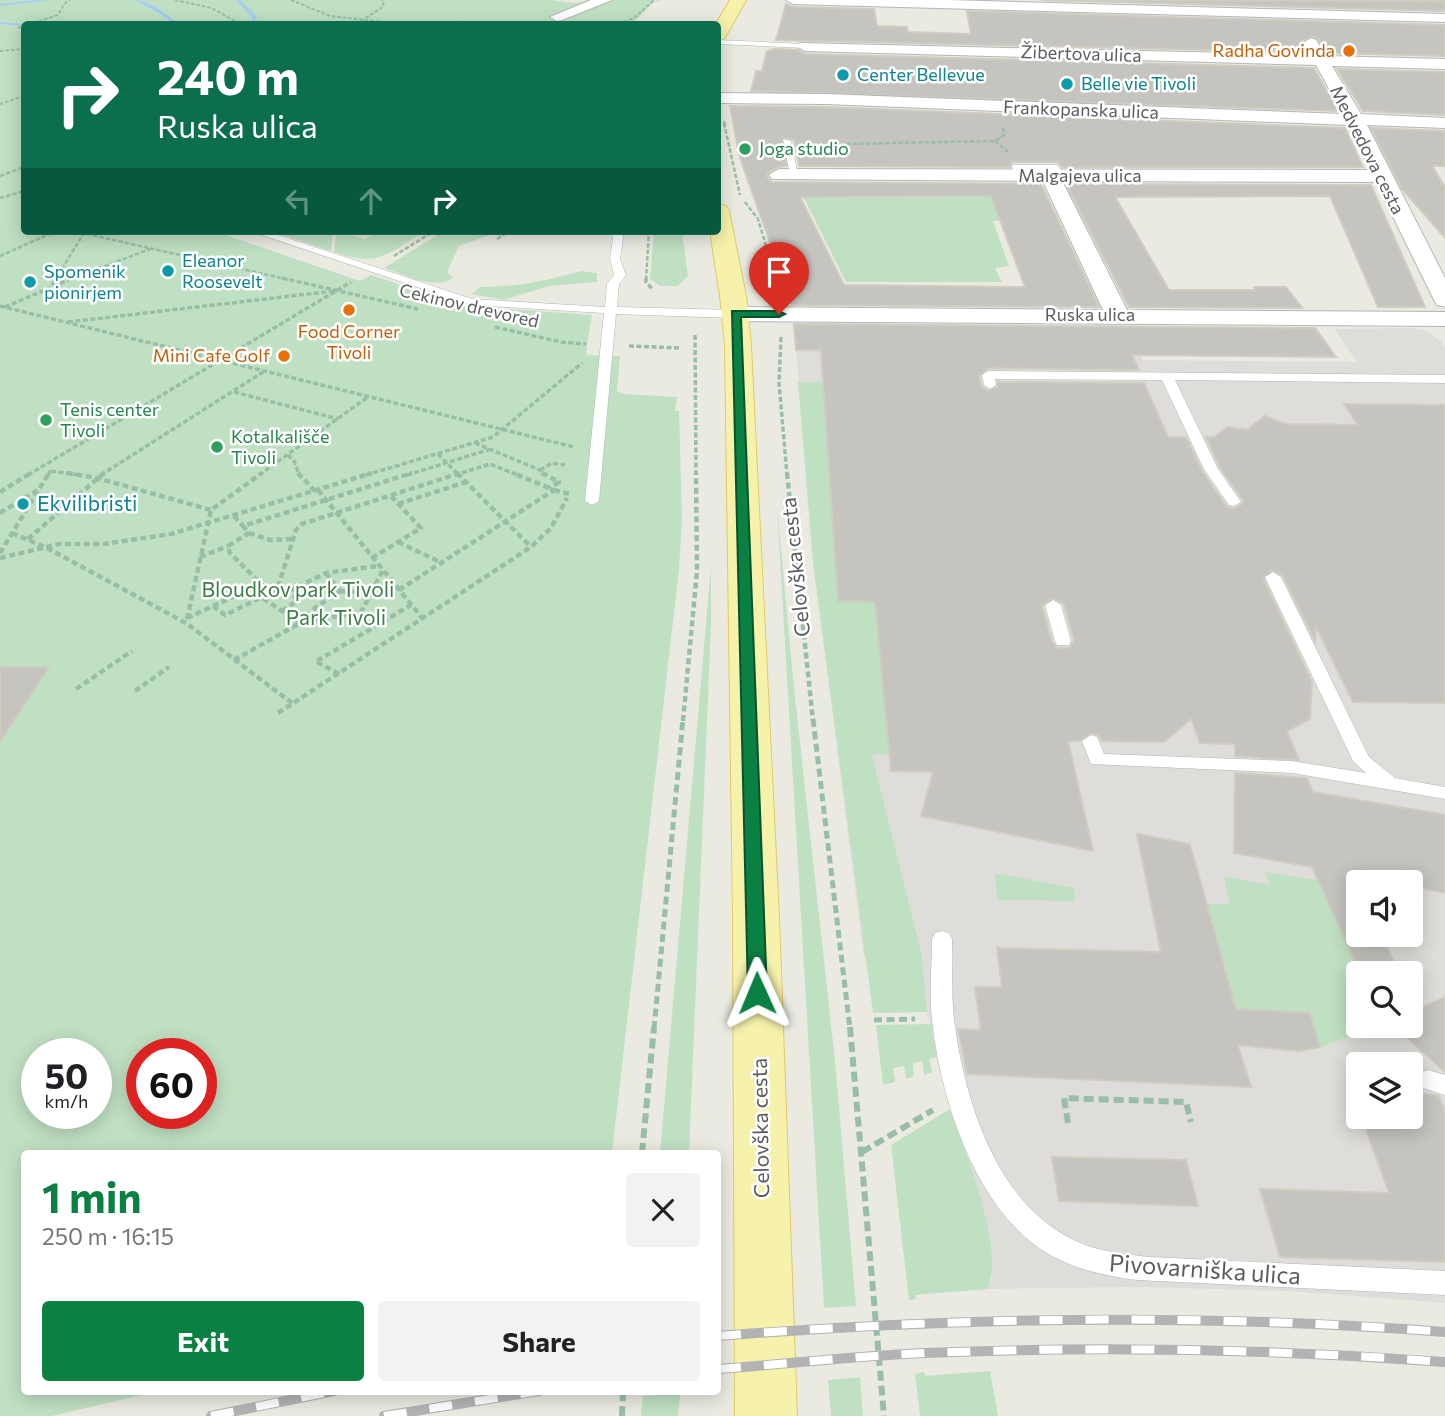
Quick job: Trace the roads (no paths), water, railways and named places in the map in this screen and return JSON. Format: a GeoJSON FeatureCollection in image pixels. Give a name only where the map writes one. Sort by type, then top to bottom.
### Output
{"type":"FeatureCollection","features":[{"type":"Feature","properties":{"kind":"main road"},"geometry":{"type":"LineString","coordinates":[[721,30],[738,0]]}},
{"type":"Feature","properties":{"kind":"main road","name":"Celovška cesta"},"geometry":{"type":"LineString","coordinates":[[721,228],[736,314],[755,891],[766,1416]]}},
{"type":"Feature","properties":{"kind":"street"},"geometry":{"type":"LineString","coordinates":[[557,17],[605,0]]}},
{"type":"Feature","properties":{"kind":"street"},"geometry":{"type":"LineString","coordinates":[[793,0],[1017,31],[1293,7],[1445,18]]}},
{"type":"Feature","properties":{"kind":"street","name":"Medvedova cesta"},"geometry":{"type":"LineString","coordinates":[[1293,7],[1319,61],[1355,120],[1445,300]]}},
{"type":"Feature","properties":{"kind":"street","name":"Žibertova ulica"},"geometry":{"type":"LineString","coordinates":[[805,46],[1017,31],[1319,61],[1445,64]]}},
{"type":"Feature","properties":{"kind":"street","name":"Frankopanska ulica"},"geometry":{"type":"LineString","coordinates":[[721,104],[1027,100],[1445,123]]}},
{"type":"Feature","properties":{"kind":"street"},"geometry":{"type":"LineString","coordinates":[[1057,174],[1118,316]]}},
{"type":"Feature","properties":{"kind":"street","name":"Malgajeva ulica"},"geometry":{"type":"LineString","coordinates":[[787,175],[1381,176]]}},
{"type":"Feature","properties":{"kind":"street","name":"Ruska ulica"},"geometry":{"type":"LineString","coordinates":[[736,314],[1445,319]]}},
{"type":"Feature","properties":{"kind":"lane","name":"Žibertova ulica"},"geometry":{"type":"LineString","coordinates":[[721,42],[805,46]]}},
{"type":"Feature","properties":{"kind":"lane"},"geometry":{"type":"LineString","coordinates":[[786,141],[787,175]]}},
{"type":"Feature","properties":{"kind":"lane"},"geometry":{"type":"LineString","coordinates":[[1057,174],[1175,172]]}},
{"type":"Feature","properties":{"kind":"lane"},"geometry":{"type":"LineString","coordinates":[[267,235],[471,302],[736,314]]}},
{"type":"Feature","properties":{"kind":"lane"},"geometry":{"type":"LineString","coordinates":[[592,500],[600,345],[612,310],[608,277],[620,275],[615,259],[618,235]]}},
{"type":"Feature","properties":{"kind":"lane"},"geometry":{"type":"LineString","coordinates":[[990,385],[988,375],[1445,379]]}},
{"type":"Feature","properties":{"kind":"lane"},"geometry":{"type":"LineString","coordinates":[[1167,378],[1211,469],[1234,502]]}},
{"type":"Feature","properties":{"kind":"lane"},"geometry":{"type":"LineString","coordinates":[[1273,577],[1362,761],[1390,782]]}},
{"type":"Feature","properties":{"kind":"lane"},"geometry":{"type":"LineString","coordinates":[[1053,605],[1063,641]]}},
{"type":"Feature","properties":{"kind":"lane"},"geometry":{"type":"LineString","coordinates":[[1091,741],[1097,760],[1280,766],[1445,793]]}},
{"type":"Feature","properties":{"kind":"lane","name":"Pivovarniška ulica"},"geometry":{"type":"LineString","coordinates":[[942,939],[943,1018],[958,1096],[976,1143],[1013,1205],[1027,1221],[1057,1245],[1105,1264],[1231,1275],[1445,1283]]}},
{"type":"Feature","properties":{"kind":"waterway"},"geometry":{"type":"LineString","coordinates":[[0,5],[47,0]]}},
{"type":"Feature","properties":{"kind":"waterway"},"geometry":{"type":"LineString","coordinates":[[73,0],[78,0]]}},
{"type":"Feature","properties":{"kind":"waterway"},"geometry":{"type":"LineString","coordinates":[[137,0],[172,21]]}},
{"type":"Feature","properties":{"kind":"waterway"},"geometry":{"type":"LineString","coordinates":[[238,0],[255,18],[253,21]]}},
{"type":"Feature","properties":{"kind":"waterway"},"geometry":{"type":"LineString","coordinates":[[0,23],[21,25]]}},
{"type":"Feature","properties":{"kind":"railway"},"geometry":{"type":"LineString","coordinates":[[721,1336],[991,1321],[1081,1320],[1263,1322],[1445,1332]]}},
{"type":"Feature","properties":{"kind":"railway"},"geometry":{"type":"LineString","coordinates":[[721,1369],[899,1354],[1055,1350],[1185,1350],[1445,1362]]}},
{"type":"Feature","properties":{"kind":"railway"},"geometry":{"type":"LineString","coordinates":[[211,1416],[314,1395]]}},
{"type":"Feature","properties":{"kind":"railway"},"geometry":{"type":"LineString","coordinates":[[384,1416],[514,1395]]}},
{"type":"Feature","properties":{"kind":"place","name":"Radha Govinda"},"geometry":{"type":"Point","coordinates":[1349,51]}},
{"type":"Feature","properties":{"kind":"place","name":"Center Bellevue"},"geometry":{"type":"Point","coordinates":[843,75]}},
{"type":"Feature","properties":{"kind":"place","name":"Belle vie Tivoli"},"geometry":{"type":"Point","coordinates":[1067,84]}},
{"type":"Feature","properties":{"kind":"place","name":"Joga studio"},"geometry":{"type":"Point","coordinates":[745,149]}},
{"type":"Feature","properties":{"kind":"place","name":"Eleanor Roosevelt"},"geometry":{"type":"Point","coordinates":[168,271]}},
{"type":"Feature","properties":{"kind":"place","name":"Spomenik pionirjem"},"geometry":{"type":"Point","coordinates":[30,282]}},
{"type":"Feature","properties":{"kind":"place","name":"Food Corner Tivoli"},"geometry":{"type":"Point","coordinates":[349,310]}},
{"type":"Feature","properties":{"kind":"place","name":"Mini Cafe Golf"},"geometry":{"type":"Point","coordinates":[284,356]}},
{"type":"Feature","properties":{"kind":"place","name":"Tenis center Tivoli"},"geometry":{"type":"Point","coordinates":[46,420]}},
{"type":"Feature","properties":{"kind":"place","name":"Kotalkališče Tivoli"},"geometry":{"type":"Point","coordinates":[217,447]}},
{"type":"Feature","properties":{"kind":"place","name":"Ekvilibristi"},"geometry":{"type":"Point","coordinates":[23,504]}},
{"type":"Feature","properties":{"kind":"park label","name":"Bloudkov park Tivoli"},"geometry":{"type":"Point","coordinates":[298,590]}},
{"type":"Feature","properties":{"kind":"park label","name":"Park Tivoli"},"geometry":{"type":"Point","coordinates":[336,618]}}]}
